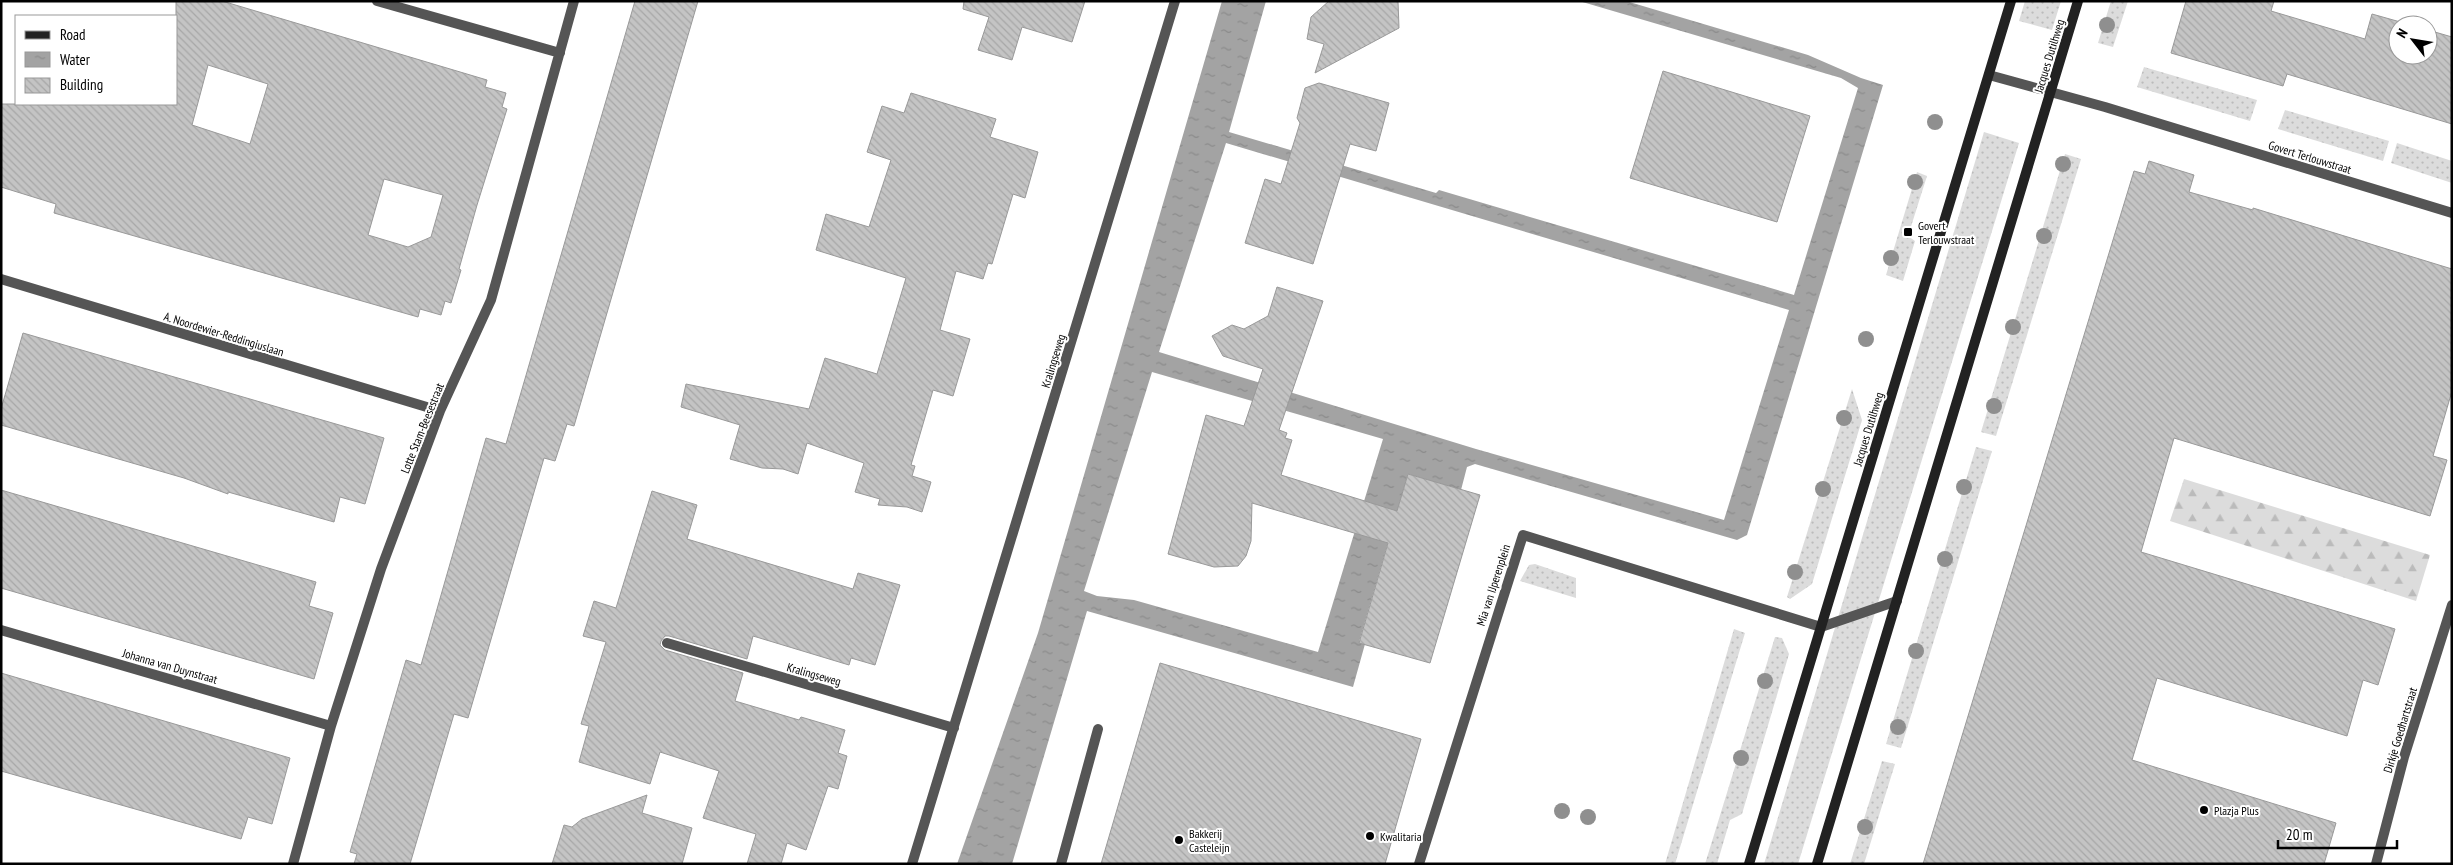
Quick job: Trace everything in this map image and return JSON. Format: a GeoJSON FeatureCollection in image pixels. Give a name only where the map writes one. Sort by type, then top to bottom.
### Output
{"type":"FeatureCollection","features":[{"type":"Feature","properties":{"kind":"main road","name":"Jacques Dutilhweg"},"geometry":{"type":"LineString","coordinates":[[1749,864],[2012,1]]}},
{"type":"Feature","properties":{"kind":"main road","name":"Jacques Dutilhweg"},"geometry":{"type":"LineString","coordinates":[[1817,864],[2078,1]]}},
{"type":"Feature","properties":{"kind":"street"},"geometry":{"type":"LineString","coordinates":[[377,1],[560,52]]}},
{"type":"Feature","properties":{"kind":"street","name":"Lotte Stam-Beesestraat"},"geometry":{"type":"LineString","coordinates":[[292,864],[331,726],[381,569],[440,411],[491,300],[574,1]]}},
{"type":"Feature","properties":{"kind":"street","name":"Kralingseweg"},"geometry":{"type":"LineString","coordinates":[[912,864],[1175,1]]}},
{"type":"Feature","properties":{"kind":"street","name":"Govert Terlouwstraat"},"geometry":{"type":"LineString","coordinates":[[1989,75],[2452,213]]}},
{"type":"Feature","properties":{"kind":"street","name":"A. Noordewier-Reddingiuslaan"},"geometry":{"type":"LineString","coordinates":[[1,280],[440,411]]}},
{"type":"Feature","properties":{"kind":"street","name":"Mia van IJperenplein"},"geometry":{"type":"LineString","coordinates":[[1419,864],[1523,535],[1821,627]]}},
{"type":"Feature","properties":{"kind":"street"},"geometry":{"type":"LineString","coordinates":[[1821,627],[1897,601]]}},
{"type":"Feature","properties":{"kind":"street","name":"Dirkje Goedhartstraat"},"geometry":{"type":"LineString","coordinates":[[2376,864],[2404,757],[2452,605]]}},
{"type":"Feature","properties":{"kind":"street","name":"Johanna van Duynstraat"},"geometry":{"type":"LineString","coordinates":[[1,630],[331,726]]}},
{"type":"Feature","properties":{"kind":"street","name":"Kralingseweg"},"geometry":{"type":"LineString","coordinates":[[667,643],[954,728]]}},
{"type":"Feature","properties":{"kind":"street"},"geometry":{"type":"LineString","coordinates":[[1061,864],[1098,729]]}},
{"type":"Feature","properties":{"kind":"green space"},"geometry":{"type":"Polygon","coordinates":[[[2025,1],[2061,1],[2052,30],[2019,21],[2025,1]]]}},
{"type":"Feature","properties":{"kind":"green space"},"geometry":{"type":"Polygon","coordinates":[[[2111,1],[2128,1],[2113,47],[2098,43],[2111,1]]]}},
{"type":"Feature","properties":{"kind":"green space"},"geometry":{"type":"Polygon","coordinates":[[[2144,67],[2257,100],[2250,121],[2137,87],[2144,67]]]}},
{"type":"Feature","properties":{"kind":"green space"},"geometry":{"type":"Polygon","coordinates":[[[2285,110],[2389,141],[2383,161],[2278,129],[2285,110]]]}},
{"type":"Feature","properties":{"kind":"green space"},"geometry":{"type":"Polygon","coordinates":[[[1984,132],[2019,143],[1798,864],[1764,864],[1984,132]]]}},
{"type":"Feature","properties":{"kind":"green space"},"geometry":{"type":"Polygon","coordinates":[[[2397,143],[2452,161],[2452,183],[2391,163],[2397,143]]]}},
{"type":"Feature","properties":{"kind":"green space"},"geometry":{"type":"Polygon","coordinates":[[[2065,154],[2081,159],[1996,436],[1981,432],[2065,154]]]}},
{"type":"Feature","properties":{"kind":"green space"},"geometry":{"type":"Polygon","coordinates":[[[1917,172],[1927,176],[1908,236],[1915,241],[1903,281],[1886,275],[1917,172]]]}},
{"type":"Feature","properties":{"kind":"green space"},"geometry":{"type":"Polygon","coordinates":[[[1852,389],[1862,420],[1812,584],[1790,599],[1787,597],[1852,389]]]}},
{"type":"Feature","properties":{"kind":"green space"},"geometry":{"type":"Polygon","coordinates":[[[1976,447],[1992,451],[1901,748],[1886,744],[1976,447]]]}},
{"type":"Feature","properties":{"kind":"green space"},"geometry":{"type":"Polygon","coordinates":[[[2184,479],[2430,555],[2416,601],[2170,521],[2184,479]]]}},
{"type":"Feature","properties":{"kind":"green space"},"geometry":{"type":"Polygon","coordinates":[[[1535,564],[1576,578],[1576,598],[1520,581],[1529,565],[1535,564]]]}},
{"type":"Feature","properties":{"kind":"green space"},"geometry":{"type":"Polygon","coordinates":[[[1734,629],[1745,633],[1675,864],[1665,864],[1734,629]]]}},
{"type":"Feature","properties":{"kind":"green space"},"geometry":{"type":"Polygon","coordinates":[[[1775,637],[1782,638],[1789,654],[1742,814],[1730,820],[1717,864],[1705,864],[1775,637]]]}},
{"type":"Feature","properties":{"kind":"green space"},"geometry":{"type":"Polygon","coordinates":[[[1882,761],[1895,764],[1864,864],[1850,864],[1882,761]]]}},
{"type":"Feature","properties":{"kind":"water"},"geometry":{"type":"Polygon","coordinates":[[[1222,1],[1266,1],[1229,132],[1436,193],[1439,190],[1794,295],[1858,88],[1841,78],[1579,1],[1626,1],[1808,55],[1861,78],[1883,85],[1747,535],[1737,540],[1475,464],[1467,467],[1461,490],[1408,474],[1359,642],[1365,644],[1353,687],[1087,611],[1012,864],[957,864],[1038,633],[1222,1]],[[1226,143],[1159,352],[1476,449],[1724,520],[1789,310],[1226,143]],[[1152,372],[1084,591],[1097,596],[1134,600],[1318,652],[1383,439],[1152,372]]]}},
{"type":"Feature","properties":{"kind":"building"},"geometry":{"type":"Polygon","coordinates":[[[176,1],[222,1],[487,80],[485,87],[506,93],[502,107],[507,109],[477,205],[451,303],[445,301],[441,315],[420,309],[418,317],[54,213],[56,204],[1,187],[1,104],[178,105],[178,15],[176,15],[176,1]],[[208,65],[192,125],[250,144],[268,84],[208,65]],[[384,179],[368,235],[408,247],[431,237],[443,195],[384,179]]]}},
{"type":"Feature","properties":{"kind":"building"},"geometry":{"type":"Polygon","coordinates":[[[635,1],[698,1],[574,426],[567,424],[555,461],[544,458],[468,718],[454,714],[410,864],[354,864],[357,854],[350,852],[406,660],[421,665],[486,438],[506,444],[635,1]]]}},
{"type":"Feature","properties":{"kind":"building"},"geometry":{"type":"Polygon","coordinates":[[[964,1],[1085,1],[1072,42],[1022,27],[1012,60],[978,50],[989,17],[963,9],[964,1]]]}},
{"type":"Feature","properties":{"kind":"building"},"geometry":{"type":"Polygon","coordinates":[[[1329,1],[1398,1],[1399,28],[1315,73],[1324,44],[1307,39],[1311,17],[1329,1]]]}},
{"type":"Feature","properties":{"kind":"building"},"geometry":{"type":"Polygon","coordinates":[[[2186,1],[2274,1],[2271,11],[2365,39],[2372,14],[2388,19],[2388,65],[2438,65],[2438,33],[2452,37],[2452,124],[2287,74],[2283,86],[2171,53],[2186,1]]]}},
{"type":"Feature","properties":{"kind":"building"},"geometry":{"type":"Polygon","coordinates":[[[1663,71],[1810,116],[1777,222],[1630,178],[1663,71]]]}},
{"type":"Feature","properties":{"kind":"building"},"geometry":{"type":"Polygon","coordinates":[[[1319,83],[1389,103],[1376,151],[1350,144],[1313,264],[1245,243],[1265,179],[1281,184],[1300,123],[1297,118],[1305,88],[1319,83]]]}},
{"type":"Feature","properties":{"kind":"building"},"geometry":{"type":"Polygon","coordinates":[[[911,93],[996,119],[990,137],[1038,152],[1025,198],[1013,194],[992,264],[988,263],[983,279],[956,271],[940,330],[970,339],[953,396],[933,390],[911,465],[915,466],[912,476],[931,482],[922,512],[907,507],[878,505],[880,499],[855,492],[864,463],[807,443],[798,474],[783,469],[762,468],[730,459],[740,425],[681,407],[686,384],[809,409],[825,358],[877,374],[906,278],[816,250],[826,214],[869,227],[891,160],[867,152],[882,106],[904,113],[911,93]]]}},
{"type":"Feature","properties":{"kind":"building"},"geometry":{"type":"Polygon","coordinates":[[[2149,161],[2194,175],[2189,192],[2253,210],[2253,208],[2452,269],[2452,391],[2433,456],[2447,460],[2430,516],[2174,438],[2141,552],[2395,629],[2378,685],[2363,680],[2347,736],[2157,678],[2132,760],[2336,823],[2324,864],[1923,864],[2134,171],[2145,174],[2149,161]]]}},
{"type":"Feature","properties":{"kind":"building"},"geometry":{"type":"Polygon","coordinates":[[[1277,287],[1323,301],[1279,430],[1287,433],[1285,438],[1292,440],[1281,475],[1397,511],[1408,474],[1480,495],[1430,663],[1359,643],[1388,543],[1252,503],[1251,541],[1246,556],[1238,566],[1214,567],[1168,554],[1206,415],[1244,426],[1263,369],[1223,356],[1212,336],[1232,325],[1244,329],[1268,316],[1277,287]]]}},
{"type":"Feature","properties":{"kind":"building"},"geometry":{"type":"Polygon","coordinates":[[[23,333],[384,438],[365,504],[340,497],[334,522],[228,492],[228,494],[184,478],[1,425],[1,409],[23,333]]]}},
{"type":"Feature","properties":{"kind":"building"},"geometry":{"type":"Polygon","coordinates":[[[1,490],[316,582],[309,606],[333,613],[314,679],[1,588],[1,490]]]}},
{"type":"Feature","properties":{"kind":"building"},"geometry":{"type":"Polygon","coordinates":[[[652,491],[697,505],[687,539],[853,589],[858,573],[900,585],[875,665],[851,658],[849,665],[753,636],[747,659],[669,636],[665,636],[661,641],[660,645],[665,650],[743,673],[735,701],[799,720],[801,717],[845,730],[838,753],[847,756],[838,789],[828,786],[806,850],[787,843],[781,864],[747,864],[756,834],[703,818],[719,771],[660,752],[650,784],[579,762],[589,726],[581,724],[606,642],[583,636],[594,601],[616,608],[652,491]]]}},
{"type":"Feature","properties":{"kind":"building"},"geometry":{"type":"Polygon","coordinates":[[[1160,663],[1421,739],[1385,864],[1101,864],[1160,663]]]}},
{"type":"Feature","properties":{"kind":"building"},"geometry":{"type":"Polygon","coordinates":[[[1,673],[290,758],[272,824],[248,817],[241,839],[1,771],[1,673]]]}},
{"type":"Feature","properties":{"kind":"building"},"geometry":{"type":"Polygon","coordinates":[[[647,795],[642,813],[692,828],[682,864],[552,864],[564,825],[572,827],[582,819],[647,795]]]}},
{"type":"Feature","properties":{"kind":"place","name":"Govert Terlouwstraat"},"geometry":{"type":"Point","coordinates":[1908,232]}},
{"type":"Feature","properties":{"kind":"place","name":"Plazja Plus"},"geometry":{"type":"Point","coordinates":[2204,810]}},
{"type":"Feature","properties":{"kind":"place","name":"Kwalitaria"},"geometry":{"type":"Point","coordinates":[1370,836]}},
{"type":"Feature","properties":{"kind":"place","name":"Bakkerij Casteleijn"},"geometry":{"type":"Point","coordinates":[1179,840]}}]}
